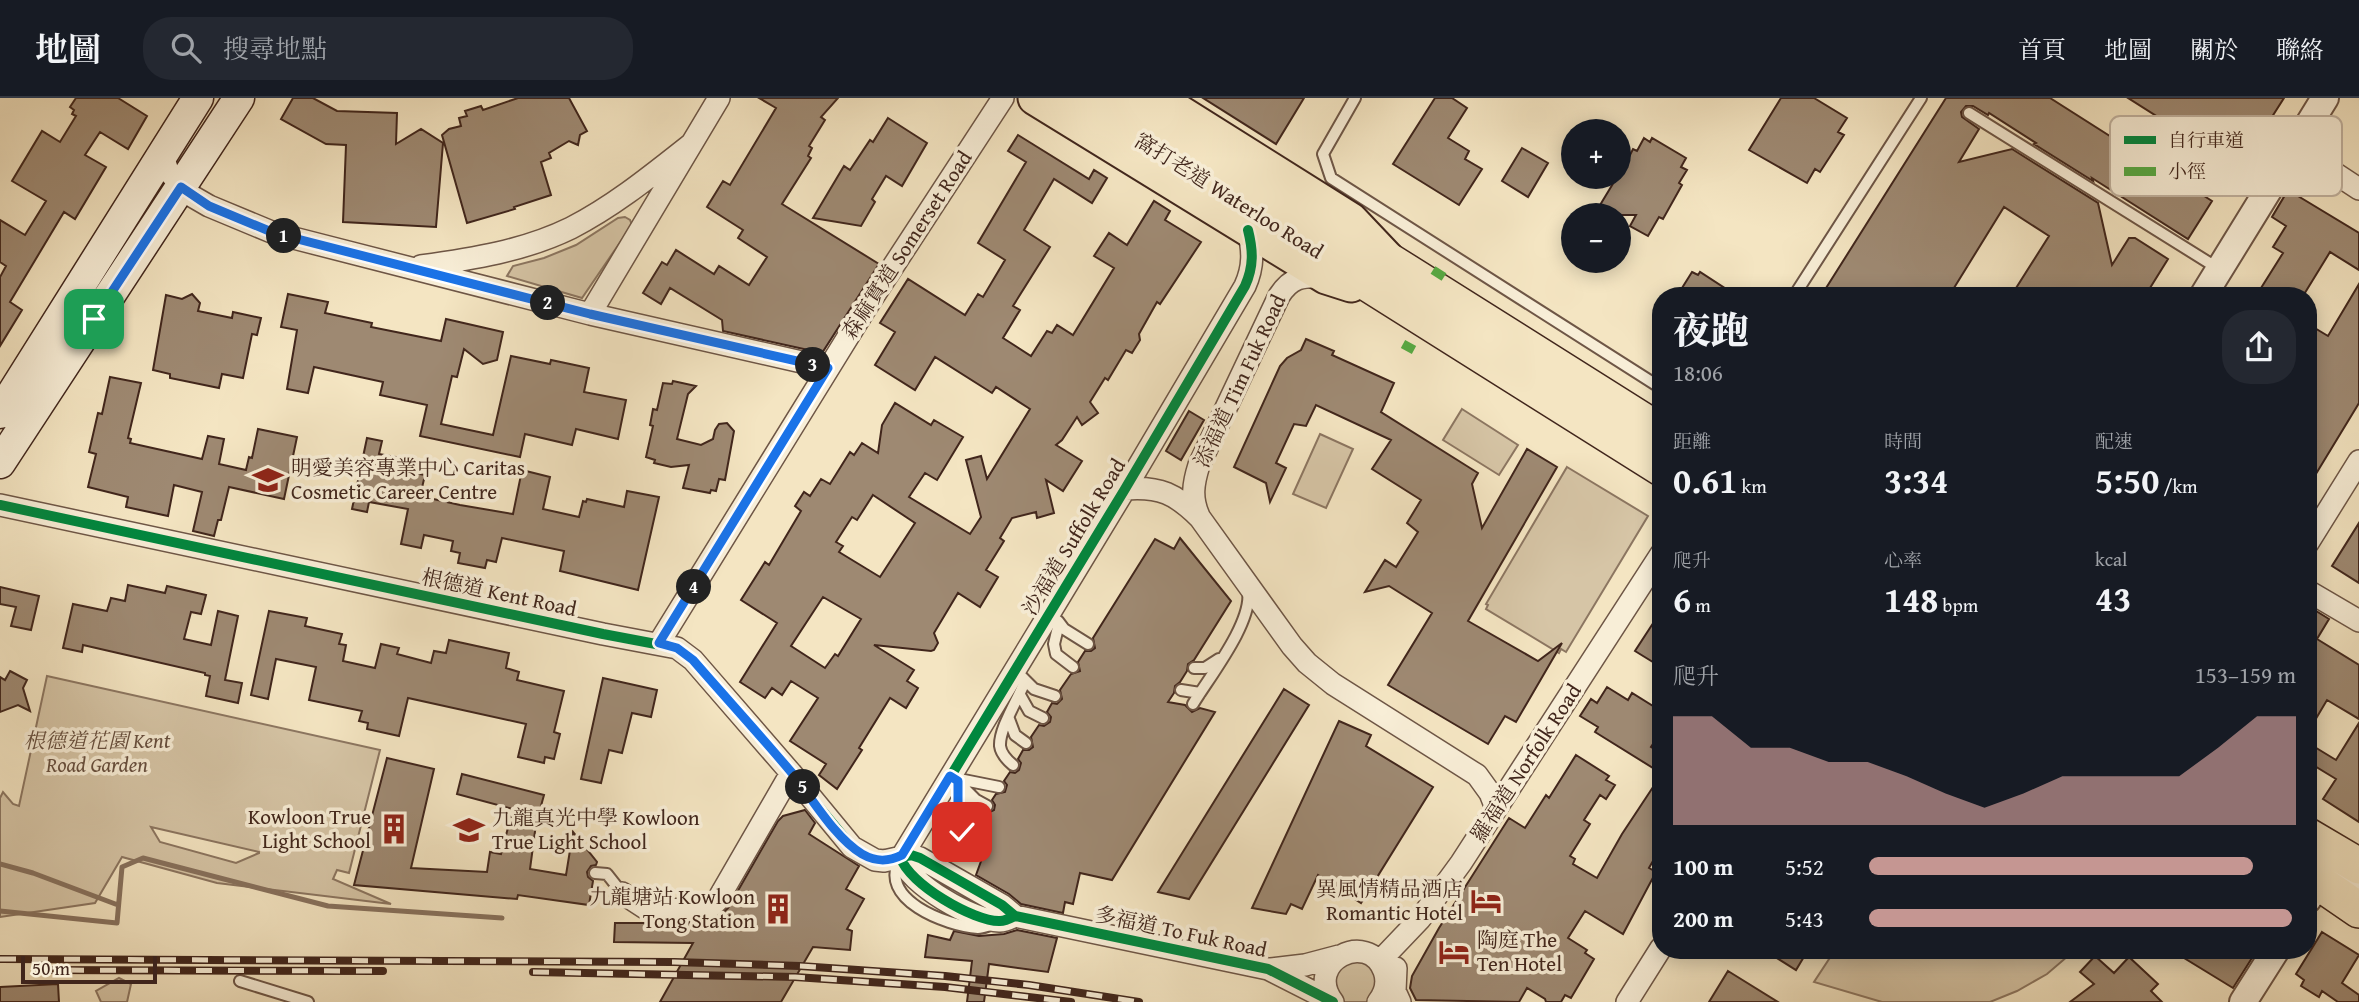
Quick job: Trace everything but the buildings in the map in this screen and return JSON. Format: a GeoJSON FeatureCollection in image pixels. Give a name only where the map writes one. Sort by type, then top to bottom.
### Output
{"type":"FeatureCollection","features":[{"type":"Feature","properties":{"kind":"highway","name":"窩打老道 Waterloo Road"},"geometry":{"type":"LineString","coordinates":[[1073,98],[1335,262],[1387,279],[1652,427]]}},
{"type":"Feature","properties":{"kind":"highway","name":"窩打老道 Waterloo Road"},"geometry":{"type":"LineString","coordinates":[[1121,98],[1340,236],[1387,279],[1652,462]]}},
{"type":"Feature","properties":{"kind":"highway"},"geometry":{"type":"LineString","coordinates":[[2317,841],[2359,866]]}},
{"type":"Feature","properties":{"kind":"highway"},"geometry":{"type":"LineString","coordinates":[[2317,888],[2359,910]]}},
{"type":"Feature","properties":{"kind":"main road"},"geometry":{"type":"LineString","coordinates":[[0,463],[239,98]]}},
{"type":"Feature","properties":{"kind":"main road","name":"窩打老道 Waterloo Road"},"geometry":{"type":"LineString","coordinates":[[1035,98],[1326,277],[1387,279]]}},
{"type":"Feature","properties":{"kind":"main road","name":"窩打老道 Waterloo Road"},"geometry":{"type":"LineString","coordinates":[[1157,98],[1351,220],[1387,279]]}},
{"type":"Feature","properties":{"kind":"main road"},"geometry":{"type":"LineString","coordinates":[[0,413],[196,99]]}},
{"type":"Feature","properties":{"kind":"street"},"geometry":{"type":"LineString","coordinates":[[590,314],[719,98]]}},
{"type":"Feature","properties":{"kind":"street","name":"森麻實道 Somerset Road"},"geometry":{"type":"LineString","coordinates":[[659,643],[828,368],[1003,98]]}},
{"type":"Feature","properties":{"kind":"street"},"geometry":{"type":"LineString","coordinates":[[2314,116],[2325,98]]}},
{"type":"Feature","properties":{"kind":"street"},"geometry":{"type":"LineString","coordinates":[[412,268],[488,256],[570,228],[616,202],[690,145]]}},
{"type":"Feature","properties":{"kind":"street"},"geometry":{"type":"LineString","coordinates":[[162,153],[168,171],[181,187],[209,206],[274,233],[590,314],[828,368]]}},
{"type":"Feature","properties":{"kind":"street"},"geometry":{"type":"LineString","coordinates":[[2342,178],[2359,189]]}},
{"type":"Feature","properties":{"kind":"street"},"geometry":{"type":"LineString","coordinates":[[2208,287],[2264,196]]}},
{"type":"Feature","properties":{"kind":"street","name":"沙福道 Suffolk Road"},"geometry":{"type":"LineString","coordinates":[[902,857],[1021,674],[1125,489],[1245,286],[1251,273],[1253,248],[1248,230]]}},
{"type":"Feature","properties":{"kind":"street","name":"添福道 Tim Fuk Road"},"geometry":{"type":"LineString","coordinates":[[1200,518],[1193,497],[1199,465],[1279,296],[1294,279],[1303,276],[1326,277]]}},
{"type":"Feature","properties":{"kind":"street"},"geometry":{"type":"LineString","coordinates":[[2317,529],[2359,461]]}},
{"type":"Feature","properties":{"kind":"street","name":"添福道 Tim Fuk Road"},"geometry":{"type":"LineString","coordinates":[[1125,489],[1141,488],[1164,492],[1186,504],[1200,518],[1292,646],[1313,668],[1333,684],[1465,766],[1485,785],[1496,808]]}},
{"type":"Feature","properties":{"kind":"street","name":"根德道 Kent Road"},"geometry":{"type":"LineString","coordinates":[[0,505],[677,648],[693,660],[852,847],[875,860],[902,857]]}},
{"type":"Feature","properties":{"kind":"street","name":"羅福道 Norfolk Road"},"geometry":{"type":"LineString","coordinates":[[1379,962],[1420,919],[1461,863],[1652,568]]}},
{"type":"Feature","properties":{"kind":"street"},"geometry":{"type":"LineString","coordinates":[[2317,596],[2359,621]]}},
{"type":"Feature","properties":{"kind":"street"},"geometry":{"type":"LineString","coordinates":[[622,893],[645,908],[706,911],[717,901],[791,773]]}},
{"type":"Feature","properties":{"kind":"street","name":"多福道 To Fuk Road"},"geometry":{"type":"LineString","coordinates":[[902,857],[911,855],[929,862],[1002,905],[1007,919],[1268,969],[1333,1002]]}},
{"type":"Feature","properties":{"kind":"street"},"geometry":{"type":"LineString","coordinates":[[2317,885],[2359,881]]}},
{"type":"Feature","properties":{"kind":"street"},"geometry":{"type":"LineString","coordinates":[[1387,1001],[1395,991],[1394,978],[1398,961],[1420,919]]}},
{"type":"Feature","properties":{"kind":"street","name":"多福道 To Fuk Road"},"geometry":{"type":"LineString","coordinates":[[1268,969],[1305,965],[1346,952],[1364,952],[1379,962]]}},
{"type":"Feature","properties":{"kind":"street","name":"多福道 To Fuk Road"},"geometry":{"type":"LineString","coordinates":[[1333,1002],[1328,996],[1325,979],[1327,970],[1339,956]]}},
{"type":"Feature","properties":{"kind":"street"},"geometry":{"type":"LineString","coordinates":[[1627,1002],[1654,959]]}},
{"type":"Feature","properties":{"kind":"street"},"geometry":{"type":"LineString","coordinates":[[2243,1002],[2270,959]]}},
{"type":"Feature","properties":{"kind":"street"},"geometry":{"type":"LineString","coordinates":[[1379,962],[1386,979],[1387,1001]]}},
{"type":"Feature","properties":{"kind":"lane"},"geometry":{"type":"LineString","coordinates":[[1355,98],[1323,154],[1331,178],[1652,382]]}},
{"type":"Feature","properties":{"kind":"lane"},"geometry":{"type":"LineString","coordinates":[[1800,287],[1921,98]]}},
{"type":"Feature","properties":{"kind":"lane"},"geometry":{"type":"LineString","coordinates":[[1969,113],[2219,269]]}},
{"type":"Feature","properties":{"kind":"lane"},"geometry":{"type":"LineString","coordinates":[[1193,704],[1245,618],[1248,608],[1247,588],[1242,575]]}},
{"type":"Feature","properties":{"kind":"lane"},"geometry":{"type":"LineString","coordinates":[[1056,615],[1080,641],[1088,645]]}},
{"type":"Feature","properties":{"kind":"lane"},"geometry":{"type":"LineString","coordinates":[[1056,615],[1056,654],[1073,667]]}},
{"type":"Feature","properties":{"kind":"lane"},"geometry":{"type":"LineString","coordinates":[[1194,668],[1205,668],[1222,658]]}},
{"type":"Feature","properties":{"kind":"lane"},"geometry":{"type":"LineString","coordinates":[[1013,765],[1003,755],[1000,746],[1020,695],[1021,674]]}},
{"type":"Feature","properties":{"kind":"lane"},"geometry":{"type":"LineString","coordinates":[[1021,674],[1041,692],[1055,696]]}},
{"type":"Feature","properties":{"kind":"lane"},"geometry":{"type":"LineString","coordinates":[[1181,690],[1200,693]]}},
{"type":"Feature","properties":{"kind":"lane"},"geometry":{"type":"LineString","coordinates":[[1020,695],[1029,712],[1043,718]]}},
{"type":"Feature","properties":{"kind":"lane"},"geometry":{"type":"LineString","coordinates":[[1009,719],[1015,735],[1026,743]]}},
{"type":"Feature","properties":{"kind":"lane"},"geometry":{"type":"LineString","coordinates":[[954,779],[999,788]]}},
{"type":"Feature","properties":{"kind":"lane"},"geometry":{"type":"LineString","coordinates":[[954,779],[976,800],[987,806]]}},
{"type":"Feature","properties":{"kind":"lane"},"geometry":{"type":"LineString","coordinates":[[954,779],[973,818],[978,821]]}},
{"type":"Feature","properties":{"kind":"lane"},"geometry":{"type":"LineString","coordinates":[[954,779],[960,827],[968,837]]}},
{"type":"Feature","properties":{"kind":"lane"},"geometry":{"type":"LineString","coordinates":[[902,857],[895,869],[895,880],[899,890],[921,909],[941,919],[981,928],[1007,919]]}},
{"type":"Feature","properties":{"kind":"lane"},"geometry":{"type":"LineString","coordinates":[[595,873],[607,874],[622,893]]}},
{"type":"Feature","properties":{"kind":"lane"},"geometry":{"type":"LineString","coordinates":[[240,981],[308,1002]]}},
{"type":"Feature","properties":{"kind":"green space"},"geometry":{"type":"Polygon","coordinates":[[[625,217],[632,225],[582,298],[507,276],[513,266],[544,258],[576,245],[618,218],[625,217]]]}},
{"type":"Feature","properties":{"kind":"green space"},"geometry":{"type":"Polygon","coordinates":[[[1462,409],[1518,445],[1499,475],[1443,440],[1462,409]]]}},
{"type":"Feature","properties":{"kind":"green space"},"geometry":{"type":"Polygon","coordinates":[[[1320,434],[1353,449],[1326,508],[1293,494],[1320,434]]]}},
{"type":"Feature","properties":{"kind":"green space"},"geometry":{"type":"Polygon","coordinates":[[[1567,467],[1648,516],[1566,652],[1561,649],[1559,653],[1486,609],[1486,604],[1567,467]]]}},
{"type":"Feature","properties":{"kind":"green space","name":"根德道花園 Kent Road Garden"},"geometry":{"type":"Polygon","coordinates":[[[47,676],[380,750],[349,873],[337,870],[333,879],[391,904],[217,883],[122,857],[95,903],[0,917],[0,798],[3,792],[13,804],[19,806],[47,676]],[[151,827],[160,842],[236,863],[259,852],[151,827]]]}},
{"type":"Feature","properties":{"kind":"green space"},"geometry":{"type":"Polygon","coordinates":[[[1829,959],[2064,959],[2047,974],[1990,1002],[1882,1002],[1814,982],[1829,959]]]}},
{"type":"Feature","properties":{"kind":"green space"},"geometry":{"type":"Polygon","coordinates":[[[1346,961],[1369,963],[1378,976],[1373,998],[1367,1002],[1344,1002],[1339,999],[1333,978],[1346,961]]]}},
{"type":"Feature","properties":{"kind":"green space"},"geometry":{"type":"Polygon","coordinates":[[[119,978],[131,984],[127,1002],[101,1002],[96,991],[119,978]]]}},
{"type":"Feature","properties":{"kind":"waterway"},"geometry":{"type":"LineString","coordinates":[[0,911],[117,923],[122,867],[143,858],[328,906],[502,918]]}},
{"type":"Feature","properties":{"kind":"waterway"},"geometry":{"type":"LineString","coordinates":[[0,864],[33,873],[118,905]]}},
{"type":"Feature","properties":{"kind":"railway"},"geometry":{"type":"LineString","coordinates":[[0,959],[674,962],[800,966],[945,976],[1029,985],[1139,1002]]}},
{"type":"Feature","properties":{"kind":"railway"},"geometry":{"type":"LineString","coordinates":[[36,970],[383,971]]}},
{"type":"Feature","properties":{"kind":"railway"},"geometry":{"type":"LineString","coordinates":[[533,972],[795,977],[945,987],[1071,1002]]}},
{"type":"Feature","properties":{"kind":"marked path"},"geometry":{"type":"LineString","coordinates":[[1433,270],[1444,277]]}},
{"type":"Feature","properties":{"kind":"marked path"},"geometry":{"type":"LineString","coordinates":[[1403,344],[1414,350]]}},
{"type":"Feature","properties":{"kind":"cycle path"},"geometry":{"type":"LineString","coordinates":[[1015,916],[1002,921],[989,920],[959,908],[916,879],[901,858],[1245,286],[1252,258],[1248,230]]}},
{"type":"Feature","properties":{"kind":"cycle path"},"geometry":{"type":"LineString","coordinates":[[0,505],[677,648],[693,660],[852,847],[875,860],[884,861],[911,855],[1002,905],[1015,916],[1268,969],[1333,1002]]}},
{"type":"Feature","properties":{"kind":"place","name":"明愛美容專業中心 Caritas Cosmetic Career Centre"},"geometry":{"type":"Point","coordinates":[268,480]}},
{"type":"Feature","properties":{"kind":"place","name":"Kowloon True Light School"},"geometry":{"type":"Point","coordinates":[394,829]}},
{"type":"Feature","properties":{"kind":"place","name":"九龍真光中學 Kowloon True Light School"},"geometry":{"type":"Point","coordinates":[469,830]}},
{"type":"Feature","properties":{"kind":"place","name":"異風情精品酒店 Romantic Hotel"},"geometry":{"type":"Point","coordinates":[1486,901]}},
{"type":"Feature","properties":{"kind":"place","name":"九龍塘站 Kowloon Tong Station"},"geometry":{"type":"Point","coordinates":[778,909]}},
{"type":"Feature","properties":{"kind":"place","name":"陶庭 The Ten Hotel"},"geometry":{"type":"Point","coordinates":[1454,952]}},
{"type":"Feature","properties":{"kind":"route"},"geometry":{"type":"LineString","coordinates":[[94,319],[181,187],[209,206],[274,233],[590,314],[828,368],[659,643],[677,648],[693,660],[844,839],[862,854],[884,861],[902,855],[950,776],[958,781],[958,818],[962,832]]}}]}
